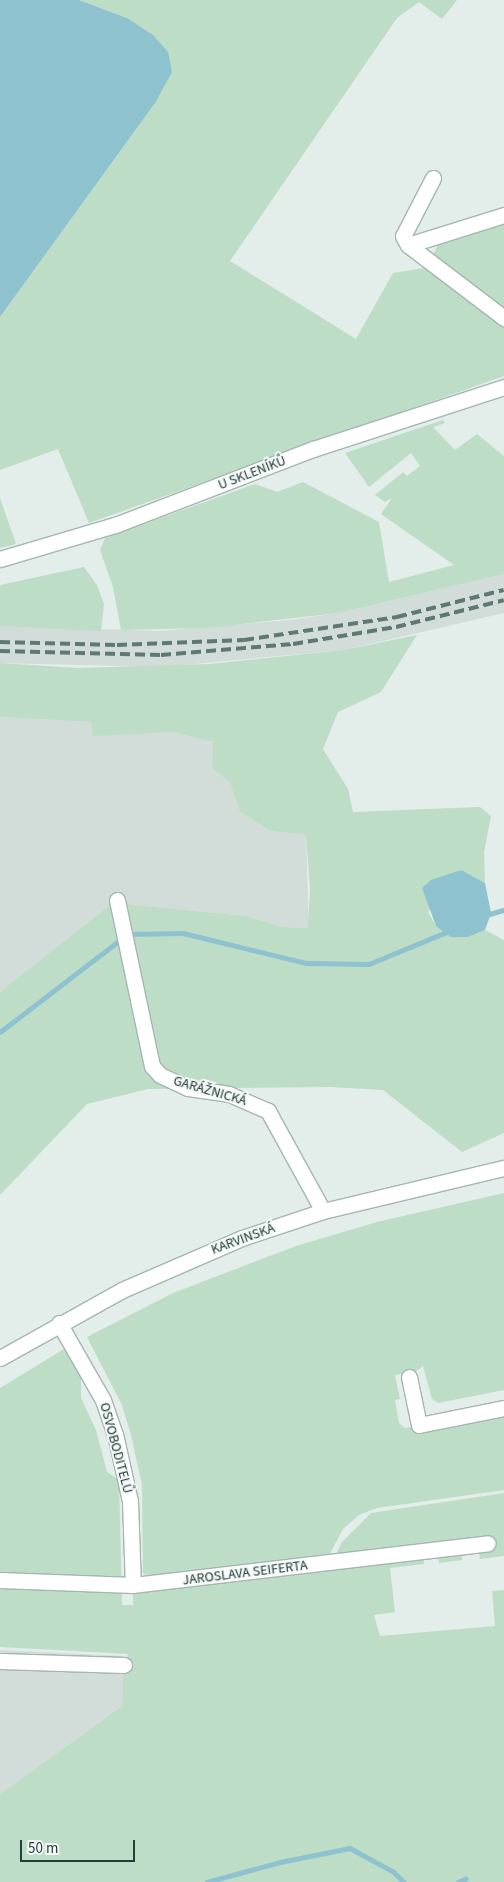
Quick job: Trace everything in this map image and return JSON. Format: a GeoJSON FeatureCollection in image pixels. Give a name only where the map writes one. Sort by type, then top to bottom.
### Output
{"type":"FeatureCollection","features":[{"type":"Feature","properties":{"kind":"street"},"geometry":{"type":"LineString","coordinates":[[433,178],[404,236],[408,244],[504,318]]}},
{"type":"Feature","properties":{"kind":"street"},"geometry":{"type":"LineString","coordinates":[[408,244],[504,215]]}},
{"type":"Feature","properties":{"kind":"street","name":"U SKLENÍKŮ"},"geometry":{"type":"LineString","coordinates":[[0,559],[115,525],[313,450],[504,387]]}},
{"type":"Feature","properties":{"kind":"street","name":"GARÁŽNICKÁ"},"geometry":{"type":"LineString","coordinates":[[119,906],[152,1066],[160,1075],[188,1088],[229,1094],[268,1112],[323,1211]]}},
{"type":"Feature","properties":{"kind":"street","name":"KARVINSKÁ"},"geometry":{"type":"LineString","coordinates":[[0,1358],[58,1323],[185,1262],[323,1211],[504,1168]]}},
{"type":"Feature","properties":{"kind":"street","name":"OSVOBODITELŮ"},"geometry":{"type":"LineString","coordinates":[[58,1323],[103,1400],[115,1434],[130,1501],[133,1585]]}},
{"type":"Feature","properties":{"kind":"street"},"geometry":{"type":"LineString","coordinates":[[409,1377],[418,1425],[504,1408]]}},
{"type":"Feature","properties":{"kind":"street","name":"JAROSLAVA SEIFERTA"},"geometry":{"type":"LineString","coordinates":[[0,1580],[133,1585],[488,1543]]}},
{"type":"Feature","properties":{"kind":"street"},"geometry":{"type":"LineString","coordinates":[[0,1661],[124,1665]]}},
{"type":"Feature","properties":{"kind":"shaded area"},"geometry":{"type":"Polygon","coordinates":[[[504,574],[504,613],[344,650],[161,667],[0,663],[0,626],[160,631],[290,620],[338,613],[504,574]]]}},
{"type":"Feature","properties":{"kind":"shaded area"},"geometry":{"type":"Polygon","coordinates":[[[0,717],[91,722],[93,734],[172,732],[213,742],[212,768],[230,783],[240,812],[271,831],[306,835],[309,928],[283,927],[247,916],[134,905],[118,900],[0,996],[0,717]]]}},
{"type":"Feature","properties":{"kind":"shaded area"},"geometry":{"type":"Polygon","coordinates":[[[0,1650],[124,1656],[122,1706],[0,1794],[0,1650]]]}},
{"type":"Feature","properties":{"kind":"green space"},"geometry":{"type":"Polygon","coordinates":[[[79,0],[457,0],[442,19],[419,2],[397,18],[230,261],[356,339],[393,273],[424,268],[504,324],[504,376],[89,523],[58,449],[0,470],[0,317],[155,103],[127,18],[79,0]]]}},
{"type":"Feature","properties":{"kind":"green space"},"geometry":{"type":"Polygon","coordinates":[[[504,219],[504,312],[433,255],[440,240],[504,219]]]}},
{"type":"Feature","properties":{"kind":"green space"},"geometry":{"type":"Polygon","coordinates":[[[443,420],[445,423],[433,427],[455,450],[477,434],[504,456],[504,574],[338,613],[207,628],[121,630],[113,587],[100,550],[105,538],[255,484],[277,492],[303,482],[379,522],[389,582],[454,565],[381,514],[392,498],[385,502],[375,495],[403,472],[407,476],[420,466],[411,453],[369,487],[345,453],[443,420]]]}},
{"type":"Feature","properties":{"kind":"green space"},"geometry":{"type":"Polygon","coordinates":[[[0,498],[16,544],[0,548],[0,498]]]}},
{"type":"Feature","properties":{"kind":"green space"},"geometry":{"type":"Polygon","coordinates":[[[84,567],[97,585],[104,604],[101,631],[0,626],[0,585],[84,567]]]}},
{"type":"Feature","properties":{"kind":"green space"},"geometry":{"type":"Polygon","coordinates":[[[417,635],[381,692],[338,712],[323,749],[348,789],[353,812],[480,807],[491,816],[484,852],[485,883],[460,870],[428,912],[436,926],[468,937],[485,930],[504,940],[504,1133],[462,1152],[383,1090],[330,1087],[148,1089],[87,1104],[0,1195],[0,992],[117,900],[134,905],[247,916],[283,927],[308,928],[310,889],[306,835],[271,831],[240,812],[230,783],[212,768],[213,742],[172,732],[93,736],[91,722],[0,717],[0,663],[77,668],[209,664],[344,650],[417,635]]]}},
{"type":"Feature","properties":{"kind":"green space"},"geometry":{"type":"Polygon","coordinates":[[[504,1193],[504,1390],[438,1403],[432,1399],[423,1366],[415,1372],[395,1375],[400,1399],[395,1400],[399,1423],[405,1428],[504,1409],[504,1490],[377,1508],[359,1515],[343,1529],[326,1561],[152,1579],[143,1573],[142,1485],[131,1435],[122,1405],[87,1337],[173,1293],[296,1246],[377,1222],[504,1193]]]}},
{"type":"Feature","properties":{"kind":"green space"},"geometry":{"type":"Polygon","coordinates":[[[64,1349],[81,1374],[81,1398],[96,1430],[107,1472],[119,1480],[122,1605],[133,1605],[133,1585],[225,1582],[328,1570],[342,1542],[371,1513],[504,1493],[504,1556],[480,1559],[479,1553],[462,1555],[462,1560],[439,1563],[438,1558],[424,1559],[424,1564],[390,1568],[395,1612],[374,1615],[380,1636],[495,1626],[492,1591],[504,1590],[504,1882],[0,1882],[0,1794],[122,1706],[124,1656],[126,1662],[128,1654],[0,1647],[0,1388],[64,1349]]]}},
{"type":"Feature","properties":{"kind":"water"},"geometry":{"type":"Polygon","coordinates":[[[0,0],[79,0],[127,18],[153,35],[168,52],[172,72],[155,103],[0,317],[0,0]]]}},
{"type":"Feature","properties":{"kind":"water"},"geometry":{"type":"Polygon","coordinates":[[[461,870],[485,883],[491,913],[485,930],[468,937],[451,937],[436,926],[422,888],[431,880],[461,870]]]}},
{"type":"Feature","properties":{"kind":"waterway"},"geometry":{"type":"LineString","coordinates":[[486,915],[504,910]]}},
{"type":"Feature","properties":{"kind":"waterway"},"geometry":{"type":"LineString","coordinates":[[127,934],[183,933],[306,963],[369,964],[449,931]]}},
{"type":"Feature","properties":{"kind":"waterway"},"geometry":{"type":"LineString","coordinates":[[0,1032],[121,939]]}},
{"type":"Feature","properties":{"kind":"waterway"},"geometry":{"type":"LineString","coordinates":[[207,1882],[280,1862],[350,1848],[394,1872],[404,1882]]}},
{"type":"Feature","properties":{"kind":"waterway"},"geometry":{"type":"LineString","coordinates":[[458,1882],[465,1879]]}},
{"type":"Feature","properties":{"kind":"railway"},"geometry":{"type":"LineString","coordinates":[[0,642],[117,645],[244,640],[397,617],[504,590]]}},
{"type":"Feature","properties":{"kind":"railway"},"geometry":{"type":"LineString","coordinates":[[0,651],[161,655],[293,644],[396,627],[504,600]]}}]}
